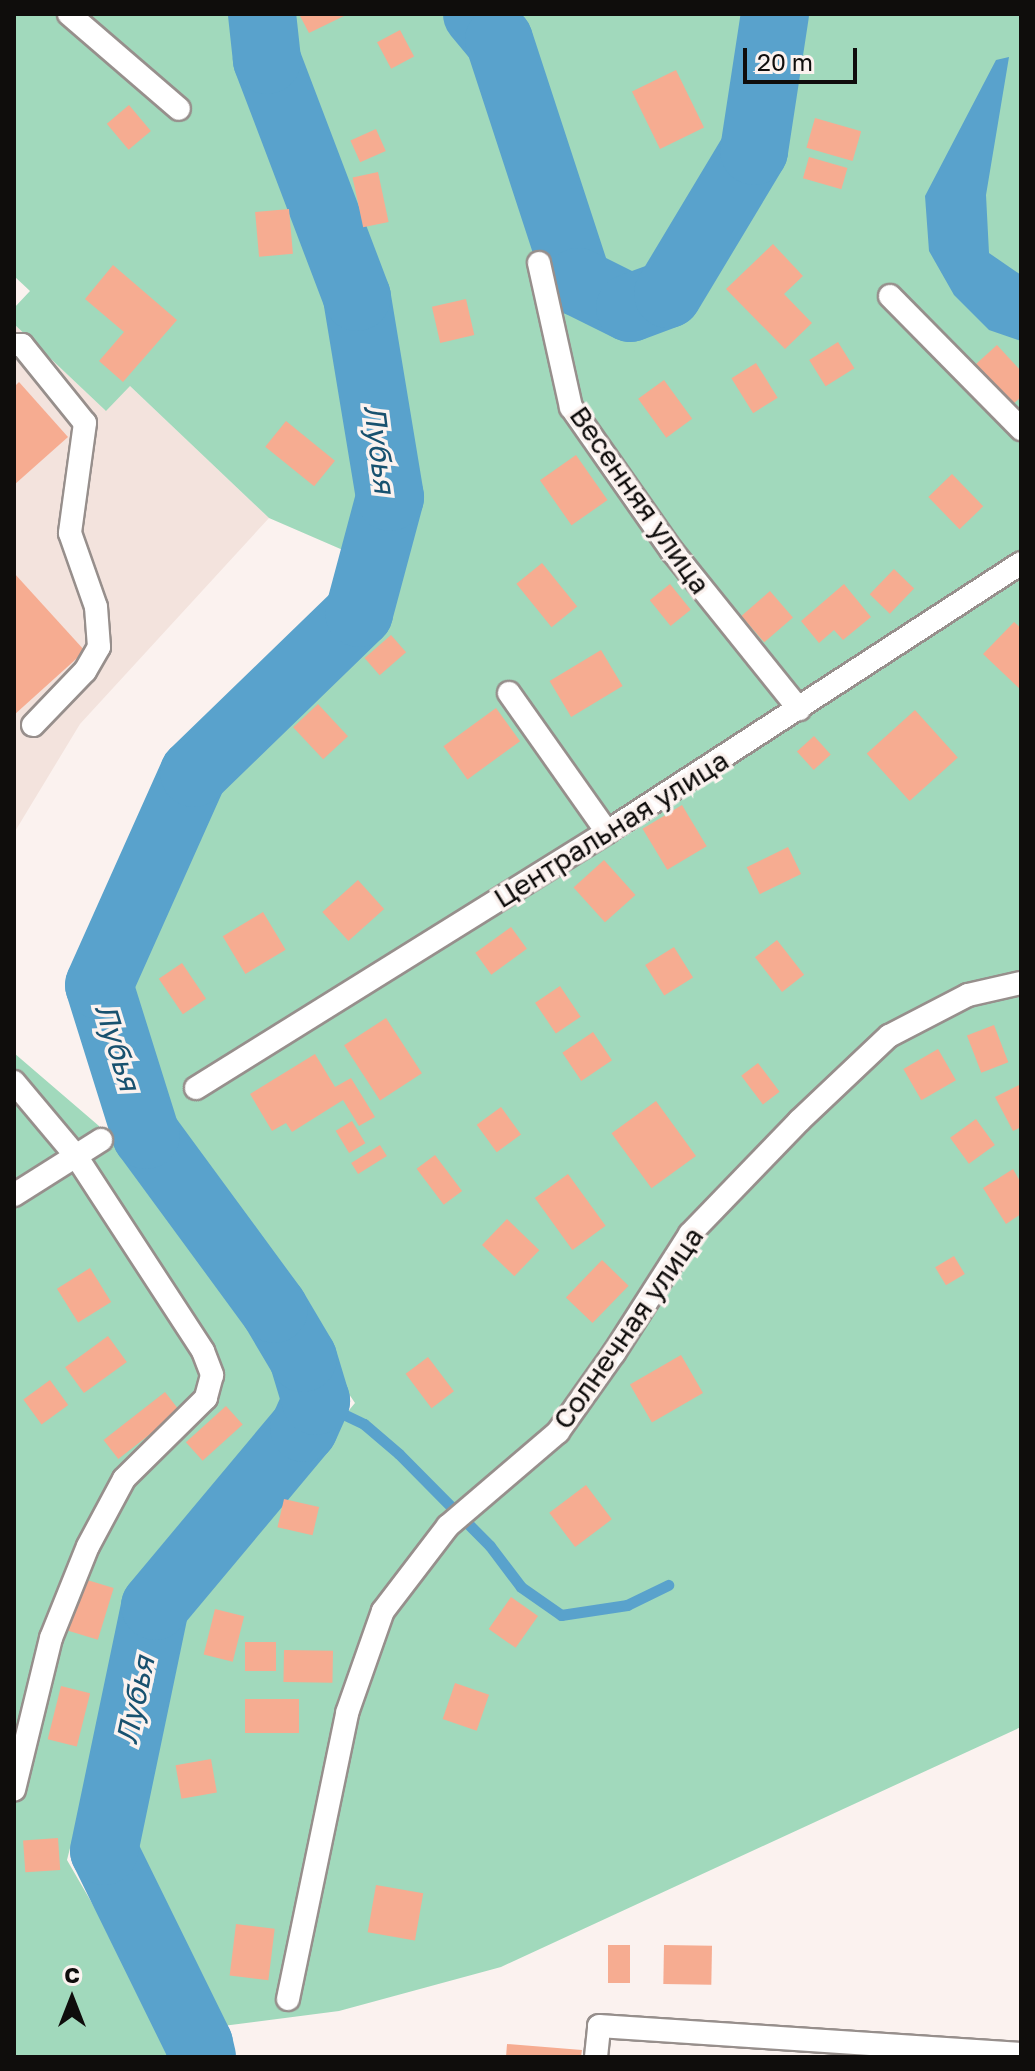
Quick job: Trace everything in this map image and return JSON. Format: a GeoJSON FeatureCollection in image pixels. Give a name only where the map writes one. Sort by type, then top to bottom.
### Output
{"type":"FeatureCollection","features":[{"type":"Feature","properties":{"kind":"lane"},"geometry":{"type":"LineString","coordinates":[[69,14],[179,109]]}},
{"type":"Feature","properties":{"kind":"lane","name":"Весенняя улица"},"geometry":{"type":"LineString","coordinates":[[539,263],[571,407],[672,551],[799,709]]}},
{"type":"Feature","properties":{"kind":"lane"},"geometry":{"type":"LineString","coordinates":[[890,296],[1021,429]]}},
{"type":"Feature","properties":{"kind":"lane"},"geometry":{"type":"LineString","coordinates":[[14,345],[22,345],[85,423],[70,533],[96,607],[99,647],[85,671],[33,725]]}},
{"type":"Feature","properties":{"kind":"lane","name":"Центральная улица"},"geometry":{"type":"LineString","coordinates":[[196,1088],[607,832],[1021,563]]}},
{"type":"Feature","properties":{"kind":"lane"},"geometry":{"type":"LineString","coordinates":[[509,693],[607,832]]}},
{"type":"Feature","properties":{"kind":"lane","name":"Солнечная улица"},"geometry":{"type":"LineString","coordinates":[[288,1999],[347,1713],[383,1611],[448,1526],[558,1432],[614,1353],[690,1234],[866,1057],[889,1036],[968,995],[1021,983]]}},
{"type":"Feature","properties":{"kind":"lane"},"geometry":{"type":"LineString","coordinates":[[14,1082],[76,1156],[203,1351],[212,1375],[206,1398],[124,1479],[88,1546],[51,1638],[14,1790]]}},
{"type":"Feature","properties":{"kind":"lane"},"geometry":{"type":"LineString","coordinates":[[14,1195],[101,1140]]}},
{"type":"Feature","properties":{"kind":"lane"},"geometry":{"type":"LineString","coordinates":[[596,2057],[599,2026],[1021,2054]]}},
{"type":"Feature","properties":{"kind":"shaded area"},"geometry":{"type":"Polygon","coordinates":[[[14,324],[105,410],[129,385],[269,518],[80,724],[14,833],[14,324]]]}},
{"type":"Feature","properties":{"kind":"green space"},"geometry":{"type":"Polygon","coordinates":[[[14,14],[1021,14],[1021,1727],[501,1967],[339,2011],[215,2027],[138,1848],[169,1626],[355,1403],[174,1134],[123,983],[208,784],[375,633],[389,570],[269,518],[130,386],[106,411],[14,324],[14,308],[30,291],[14,276],[14,14]]]}},
{"type":"Feature","properties":{"kind":"green space"},"geometry":{"type":"Polygon","coordinates":[[[14,1053],[99,1126],[255,1319],[288,1403],[135,1590],[67,1860],[181,2057],[14,2057],[14,1053]]]}},
{"type":"Feature","properties":{"kind":"water"},"geometry":{"type":"Polygon","coordinates":[[[1009,57],[986,195],[989,253],[1021,275],[1021,341],[989,330],[954,295],[929,251],[925,196],[996,60],[1009,57]]]}},
{"type":"Feature","properties":{"kind":"building"},"geometry":{"type":"Polygon","coordinates":[[[299,14],[343,14],[344,16],[309,33],[299,14]]]}},
{"type":"Feature","properties":{"kind":"building"},"geometry":{"type":"Polygon","coordinates":[[[400,30],[414,56],[391,69],[377,42],[400,30]]]}},
{"type":"Feature","properties":{"kind":"building"},"geometry":{"type":"Polygon","coordinates":[[[676,70],[704,128],[660,149],[632,91],[676,70]]]}},
{"type":"Feature","properties":{"kind":"building"},"geometry":{"type":"Polygon","coordinates":[[[129,105],[151,131],[129,150],[107,124],[129,105]]]}},
{"type":"Feature","properties":{"kind":"building"},"geometry":{"type":"Polygon","coordinates":[[[815,118],[861,131],[853,161],[806,148],[815,118]]]}},
{"type":"Feature","properties":{"kind":"building"},"geometry":{"type":"Polygon","coordinates":[[[376,129],[386,151],[360,162],[350,140],[376,129]]]}},
{"type":"Feature","properties":{"kind":"building"},"geometry":{"type":"Polygon","coordinates":[[[809,157],[847,168],[841,189],[803,178],[809,157]]]}},
{"type":"Feature","properties":{"kind":"building"},"geometry":{"type":"Polygon","coordinates":[[[378,172],[389,222],[363,227],[353,177],[378,172]]]}},
{"type":"Feature","properties":{"kind":"building"},"geometry":{"type":"Polygon","coordinates":[[[289,209],[293,254],[259,257],[255,212],[289,209]]]}},
{"type":"Feature","properties":{"kind":"building"},"geometry":{"type":"Polygon","coordinates":[[[773,244],[803,276],[784,294],[812,323],[785,349],[726,289],[773,244]]]}},
{"type":"Feature","properties":{"kind":"building"},"geometry":{"type":"Polygon","coordinates":[[[113,265],[177,320],[123,382],[99,361],[124,332],[85,299],[113,265]]]}},
{"type":"Feature","properties":{"kind":"building"},"geometry":{"type":"Polygon","coordinates":[[[466,299],[474,335],[440,343],[432,307],[466,299]]]}},
{"type":"Feature","properties":{"kind":"building"},"geometry":{"type":"Polygon","coordinates":[[[838,342],[854,368],[826,386],[809,360],[838,342]]]}},
{"type":"Feature","properties":{"kind":"building"},"geometry":{"type":"Polygon","coordinates":[[[997,345],[1021,371],[1021,397],[1013,404],[976,364],[997,345]]]}},
{"type":"Feature","properties":{"kind":"building"},"geometry":{"type":"Polygon","coordinates":[[[756,363],[778,398],[753,413],[731,378],[756,363]]]}},
{"type":"Feature","properties":{"kind":"building"},"geometry":{"type":"Polygon","coordinates":[[[664,380],[692,419],[666,438],[638,399],[664,380]]]}},
{"type":"Feature","properties":{"kind":"building"},"geometry":{"type":"Polygon","coordinates":[[[19,382],[68,437],[14,485],[14,387],[19,382]]]}},
{"type":"Feature","properties":{"kind":"building"},"geometry":{"type":"Polygon","coordinates":[[[286,421],[335,461],[314,486],[265,447],[286,421]]]}},
{"type":"Feature","properties":{"kind":"building"},"geometry":{"type":"Polygon","coordinates":[[[576,455],[608,500],[572,525],[540,480],[576,455]]]}},
{"type":"Feature","properties":{"kind":"building"},"geometry":{"type":"Polygon","coordinates":[[[952,474],[983,506],[960,529],[928,497],[952,474]]]}},
{"type":"Feature","properties":{"kind":"building"},"geometry":{"type":"Polygon","coordinates":[[[542,563],[577,607],[552,627],[516,584],[542,563]]]}},
{"type":"Feature","properties":{"kind":"building"},"geometry":{"type":"Polygon","coordinates":[[[894,569],[914,588],[890,614],[870,594],[894,569]]]}},
{"type":"Feature","properties":{"kind":"building"},"geometry":{"type":"Polygon","coordinates":[[[14,573],[85,651],[14,715],[14,573]]]}},
{"type":"Feature","properties":{"kind":"building"},"geometry":{"type":"Polygon","coordinates":[[[670,584],[691,610],[671,626],[650,600],[670,584]]]}},
{"type":"Feature","properties":{"kind":"building"},"geometry":{"type":"Polygon","coordinates":[[[844,584],[871,617],[843,640],[834,630],[819,643],[801,621],[844,584]]]}},
{"type":"Feature","properties":{"kind":"building"},"geometry":{"type":"Polygon","coordinates":[[[770,591],[793,617],[764,642],[741,616],[770,591]]]}},
{"type":"Feature","properties":{"kind":"building"},"geometry":{"type":"Polygon","coordinates":[[[1014,622],[1021,628],[1021,690],[983,654],[1014,622]]]}},
{"type":"Feature","properties":{"kind":"building"},"geometry":{"type":"Polygon","coordinates":[[[391,635],[406,652],[380,675],[365,658],[391,635]]]}},
{"type":"Feature","properties":{"kind":"building"},"geometry":{"type":"Polygon","coordinates":[[[601,650],[623,686],[571,717],[550,681],[601,650]]]}},
{"type":"Feature","properties":{"kind":"building"},"geometry":{"type":"Polygon","coordinates":[[[318,704],[348,736],[323,759],[293,727],[318,704]]]}},
{"type":"Feature","properties":{"kind":"building"},"geometry":{"type":"Polygon","coordinates":[[[496,708],[520,741],[468,779],[443,746],[496,708]]]}},
{"type":"Feature","properties":{"kind":"building"},"geometry":{"type":"Polygon","coordinates":[[[915,710],[958,758],[910,801],[867,753],[915,710]]]}},
{"type":"Feature","properties":{"kind":"building"},"geometry":{"type":"Polygon","coordinates":[[[814,736],[831,755],[814,770],[797,751],[814,736]]]}},
{"type":"Feature","properties":{"kind":"building"},"geometry":{"type":"Polygon","coordinates":[[[682,805],[707,846],[667,870],[643,829],[682,805]]]}},
{"type":"Feature","properties":{"kind":"building"},"geometry":{"type":"Polygon","coordinates":[[[788,847],[801,874],[760,894],[747,867],[788,847]]]}},
{"type":"Feature","properties":{"kind":"building"},"geometry":{"type":"Polygon","coordinates":[[[604,860],[635,895],[605,922],[574,887],[604,860]]]}},
{"type":"Feature","properties":{"kind":"building"},"geometry":{"type":"Polygon","coordinates":[[[358,880],[384,909],[348,941],[322,912],[358,880]]]}},
{"type":"Feature","properties":{"kind":"building"},"geometry":{"type":"Polygon","coordinates":[[[263,912],[286,950],[245,974],[223,936],[263,912]]]}},
{"type":"Feature","properties":{"kind":"building"},"geometry":{"type":"Polygon","coordinates":[[[511,927],[527,949],[491,975],[475,953],[511,927]]]}},
{"type":"Feature","properties":{"kind":"building"},"geometry":{"type":"Polygon","coordinates":[[[777,940],[804,975],[782,992],[755,957],[777,940]]]}},
{"type":"Feature","properties":{"kind":"building"},"geometry":{"type":"Polygon","coordinates":[[[674,947],[693,978],[664,996],[645,965],[674,947]]]}},
{"type":"Feature","properties":{"kind":"building"},"geometry":{"type":"Polygon","coordinates":[[[182,963],[206,999],[183,1014],[159,979],[182,963]]]}},
{"type":"Feature","properties":{"kind":"building"},"geometry":{"type":"Polygon","coordinates":[[[560,986],[581,1017],[556,1033],[535,1003],[560,986]]]}},
{"type":"Feature","properties":{"kind":"building"},"geometry":{"type":"Polygon","coordinates":[[[386,1018],[422,1073],[380,1101],[344,1045],[386,1018]]]}},
{"type":"Feature","properties":{"kind":"building"},"geometry":{"type":"Polygon","coordinates":[[[994,1025],[1008,1062],[981,1073],[967,1035],[994,1025]]]}},
{"type":"Feature","properties":{"kind":"building"},"geometry":{"type":"Polygon","coordinates":[[[593,1032],[612,1060],[581,1081],[562,1053],[593,1032]]]}},
{"type":"Feature","properties":{"kind":"building"},"geometry":{"type":"Polygon","coordinates":[[[938,1049],[956,1080],[921,1100],[903,1069],[938,1049]]]}},
{"type":"Feature","properties":{"kind":"building"},"geometry":{"type":"Polygon","coordinates":[[[315,1054],[335,1087],[351,1078],[375,1117],[359,1126],[343,1100],[292,1132],[286,1123],[272,1131],[250,1094],[315,1054]]]}},
{"type":"Feature","properties":{"kind":"building"},"geometry":{"type":"Polygon","coordinates":[[[758,1063],[780,1092],[763,1104],[741,1076],[758,1063]]]}},
{"type":"Feature","properties":{"kind":"building"},"geometry":{"type":"Polygon","coordinates":[[[1021,1084],[1021,1127],[1013,1131],[995,1097],[1021,1084]]]}},
{"type":"Feature","properties":{"kind":"building"},"geometry":{"type":"Polygon","coordinates":[[[656,1101],[696,1156],[651,1188],[612,1133],[656,1101]]]}},
{"type":"Feature","properties":{"kind":"building"},"geometry":{"type":"Polygon","coordinates":[[[501,1107],[521,1135],[497,1152],[477,1125],[501,1107]]]}},
{"type":"Feature","properties":{"kind":"building"},"geometry":{"type":"Polygon","coordinates":[[[976,1119],[995,1145],[969,1164],[950,1138],[976,1119]]]}},
{"type":"Feature","properties":{"kind":"building"},"geometry":{"type":"Polygon","coordinates":[[[352,1121],[365,1143],[349,1153],[336,1131],[352,1121]]]}},
{"type":"Feature","properties":{"kind":"building"},"geometry":{"type":"Polygon","coordinates":[[[380,1145],[387,1156],[358,1174],[351,1163],[380,1145]]]}},
{"type":"Feature","properties":{"kind":"building"},"geometry":{"type":"Polygon","coordinates":[[[435,1155],[462,1191],[444,1205],[417,1169],[435,1155]]]}},
{"type":"Feature","properties":{"kind":"building"},"geometry":{"type":"Polygon","coordinates":[[[1013,1169],[1021,1183],[1021,1214],[1006,1224],[983,1188],[1013,1169]]]}},
{"type":"Feature","properties":{"kind":"building"},"geometry":{"type":"Polygon","coordinates":[[[568,1174],[606,1226],[572,1250],[535,1198],[568,1174]]]}},
{"type":"Feature","properties":{"kind":"building"},"geometry":{"type":"Polygon","coordinates":[[[507,1219],[539,1250],[514,1276],[482,1245],[507,1219]]]}},
{"type":"Feature","properties":{"kind":"building"},"geometry":{"type":"Polygon","coordinates":[[[954,1256],[965,1274],[946,1285],[935,1267],[954,1256]]]}},
{"type":"Feature","properties":{"kind":"building"},"geometry":{"type":"Polygon","coordinates":[[[602,1260],[629,1286],[592,1323],[566,1297],[602,1260]]]}},
{"type":"Feature","properties":{"kind":"building"},"geometry":{"type":"Polygon","coordinates":[[[90,1268],[111,1302],[78,1323],[57,1289],[90,1268]]]}},
{"type":"Feature","properties":{"kind":"building"},"geometry":{"type":"Polygon","coordinates":[[[108,1336],[127,1362],[84,1393],[65,1367],[108,1336]]]}},
{"type":"Feature","properties":{"kind":"building"},"geometry":{"type":"Polygon","coordinates":[[[681,1355],[703,1393],[652,1423],[630,1384],[681,1355]]]}},
{"type":"Feature","properties":{"kind":"building"},"geometry":{"type":"Polygon","coordinates":[[[428,1357],[454,1391],[432,1408],[406,1374],[428,1357]]]}},
{"type":"Feature","properties":{"kind":"building"},"geometry":{"type":"Polygon","coordinates":[[[50,1380],[68,1405],[42,1424],[23,1399],[50,1380]]]}},
{"type":"Feature","properties":{"kind":"building"},"geometry":{"type":"Polygon","coordinates":[[[165,1392],[180,1411],[118,1459],[104,1440],[165,1392]]]}},
{"type":"Feature","properties":{"kind":"building"},"geometry":{"type":"Polygon","coordinates":[[[226,1406],[243,1425],[203,1461],[186,1442],[226,1406]]]}},
{"type":"Feature","properties":{"kind":"building"},"geometry":{"type":"Polygon","coordinates":[[[586,1485],[612,1519],[575,1547],[549,1513],[586,1485]]]}},
{"type":"Feature","properties":{"kind":"building"},"geometry":{"type":"Polygon","coordinates":[[[284,1499],[319,1507],[313,1535],[277,1527],[284,1499]]]}},
{"type":"Feature","properties":{"kind":"building"},"geometry":{"type":"Polygon","coordinates":[[[84,1579],[114,1588],[98,1640],[68,1631],[84,1579]]]}},
{"type":"Feature","properties":{"kind":"building"},"geometry":{"type":"Polygon","coordinates":[[[511,1597],[538,1616],[516,1648],[489,1629],[511,1597]]]}},
{"type":"Feature","properties":{"kind":"building"},"geometry":{"type":"Polygon","coordinates":[[[215,1609],[244,1616],[233,1662],[204,1655],[215,1609]]]}},
{"type":"Feature","properties":{"kind":"building"},"geometry":{"type":"Polygon","coordinates":[[[245,1642],[276,1642],[276,1671],[245,1671],[245,1642]]]}},
{"type":"Feature","properties":{"kind":"building"},"geometry":{"type":"Polygon","coordinates":[[[284,1650],[333,1651],[332,1683],[283,1682],[284,1650]]]}},
{"type":"Feature","properties":{"kind":"building"},"geometry":{"type":"Polygon","coordinates":[[[455,1683],[489,1695],[477,1731],[443,1719],[455,1683]]]}},
{"type":"Feature","properties":{"kind":"building"},"geometry":{"type":"Polygon","coordinates":[[[61,1686],[90,1693],[77,1747],[48,1739],[61,1686]]]}},
{"type":"Feature","properties":{"kind":"building"},"geometry":{"type":"Polygon","coordinates":[[[245,1699],[299,1699],[299,1733],[245,1733],[245,1699]]]}},
{"type":"Feature","properties":{"kind":"building"},"geometry":{"type":"Polygon","coordinates":[[[211,1759],[217,1792],[181,1799],[176,1765],[211,1759]]]}},
{"type":"Feature","properties":{"kind":"building"},"geometry":{"type":"Polygon","coordinates":[[[58,1838],[60,1870],[25,1872],[23,1840],[58,1838]]]}},
{"type":"Feature","properties":{"kind":"building"},"geometry":{"type":"Polygon","coordinates":[[[376,1885],[423,1893],[415,1941],[368,1932],[376,1885]]]}},
{"type":"Feature","properties":{"kind":"building"},"geometry":{"type":"Polygon","coordinates":[[[236,1924],[275,1929],[268,1980],[230,1976],[236,1924]]]}},
{"type":"Feature","properties":{"kind":"building"},"geometry":{"type":"Polygon","coordinates":[[[608,1945],[630,1945],[630,1983],[608,1983],[608,1945]]]}},
{"type":"Feature","properties":{"kind":"building"},"geometry":{"type":"Polygon","coordinates":[[[664,1945],[712,1946],[711,1985],[663,1984],[664,1945]]]}},
{"type":"Feature","properties":{"kind":"building"},"geometry":{"type":"Polygon","coordinates":[[[507,2044],[582,2050],[581,2057],[506,2057],[507,2044]]]}},
{"type":"Feature","properties":{"kind":"waterway","name":"Лубья"},"geometry":{"type":"LineString","coordinates":[[202,2057],[199,2044],[104,1851],[155,1606],[304,1428],[316,1401],[303,1358],[274,1309],[146,1135],[99,985],[194,773],[359,613],[390,497],[357,297],[267,60],[262,14]]}},
{"type":"Feature","properties":{"kind":"waterway","name":"Лубья"},"geometry":{"type":"LineString","coordinates":[[477,14],[499,40],[578,282],[630,308],[668,294],[754,151],[775,14]]}},
{"type":"Feature","properties":{"kind":"waterway"},"geometry":{"type":"LineString","coordinates":[[316,1401],[364,1424],[399,1454],[490,1546],[521,1587],[561,1615],[627,1605],[668,1585]]}}]}
